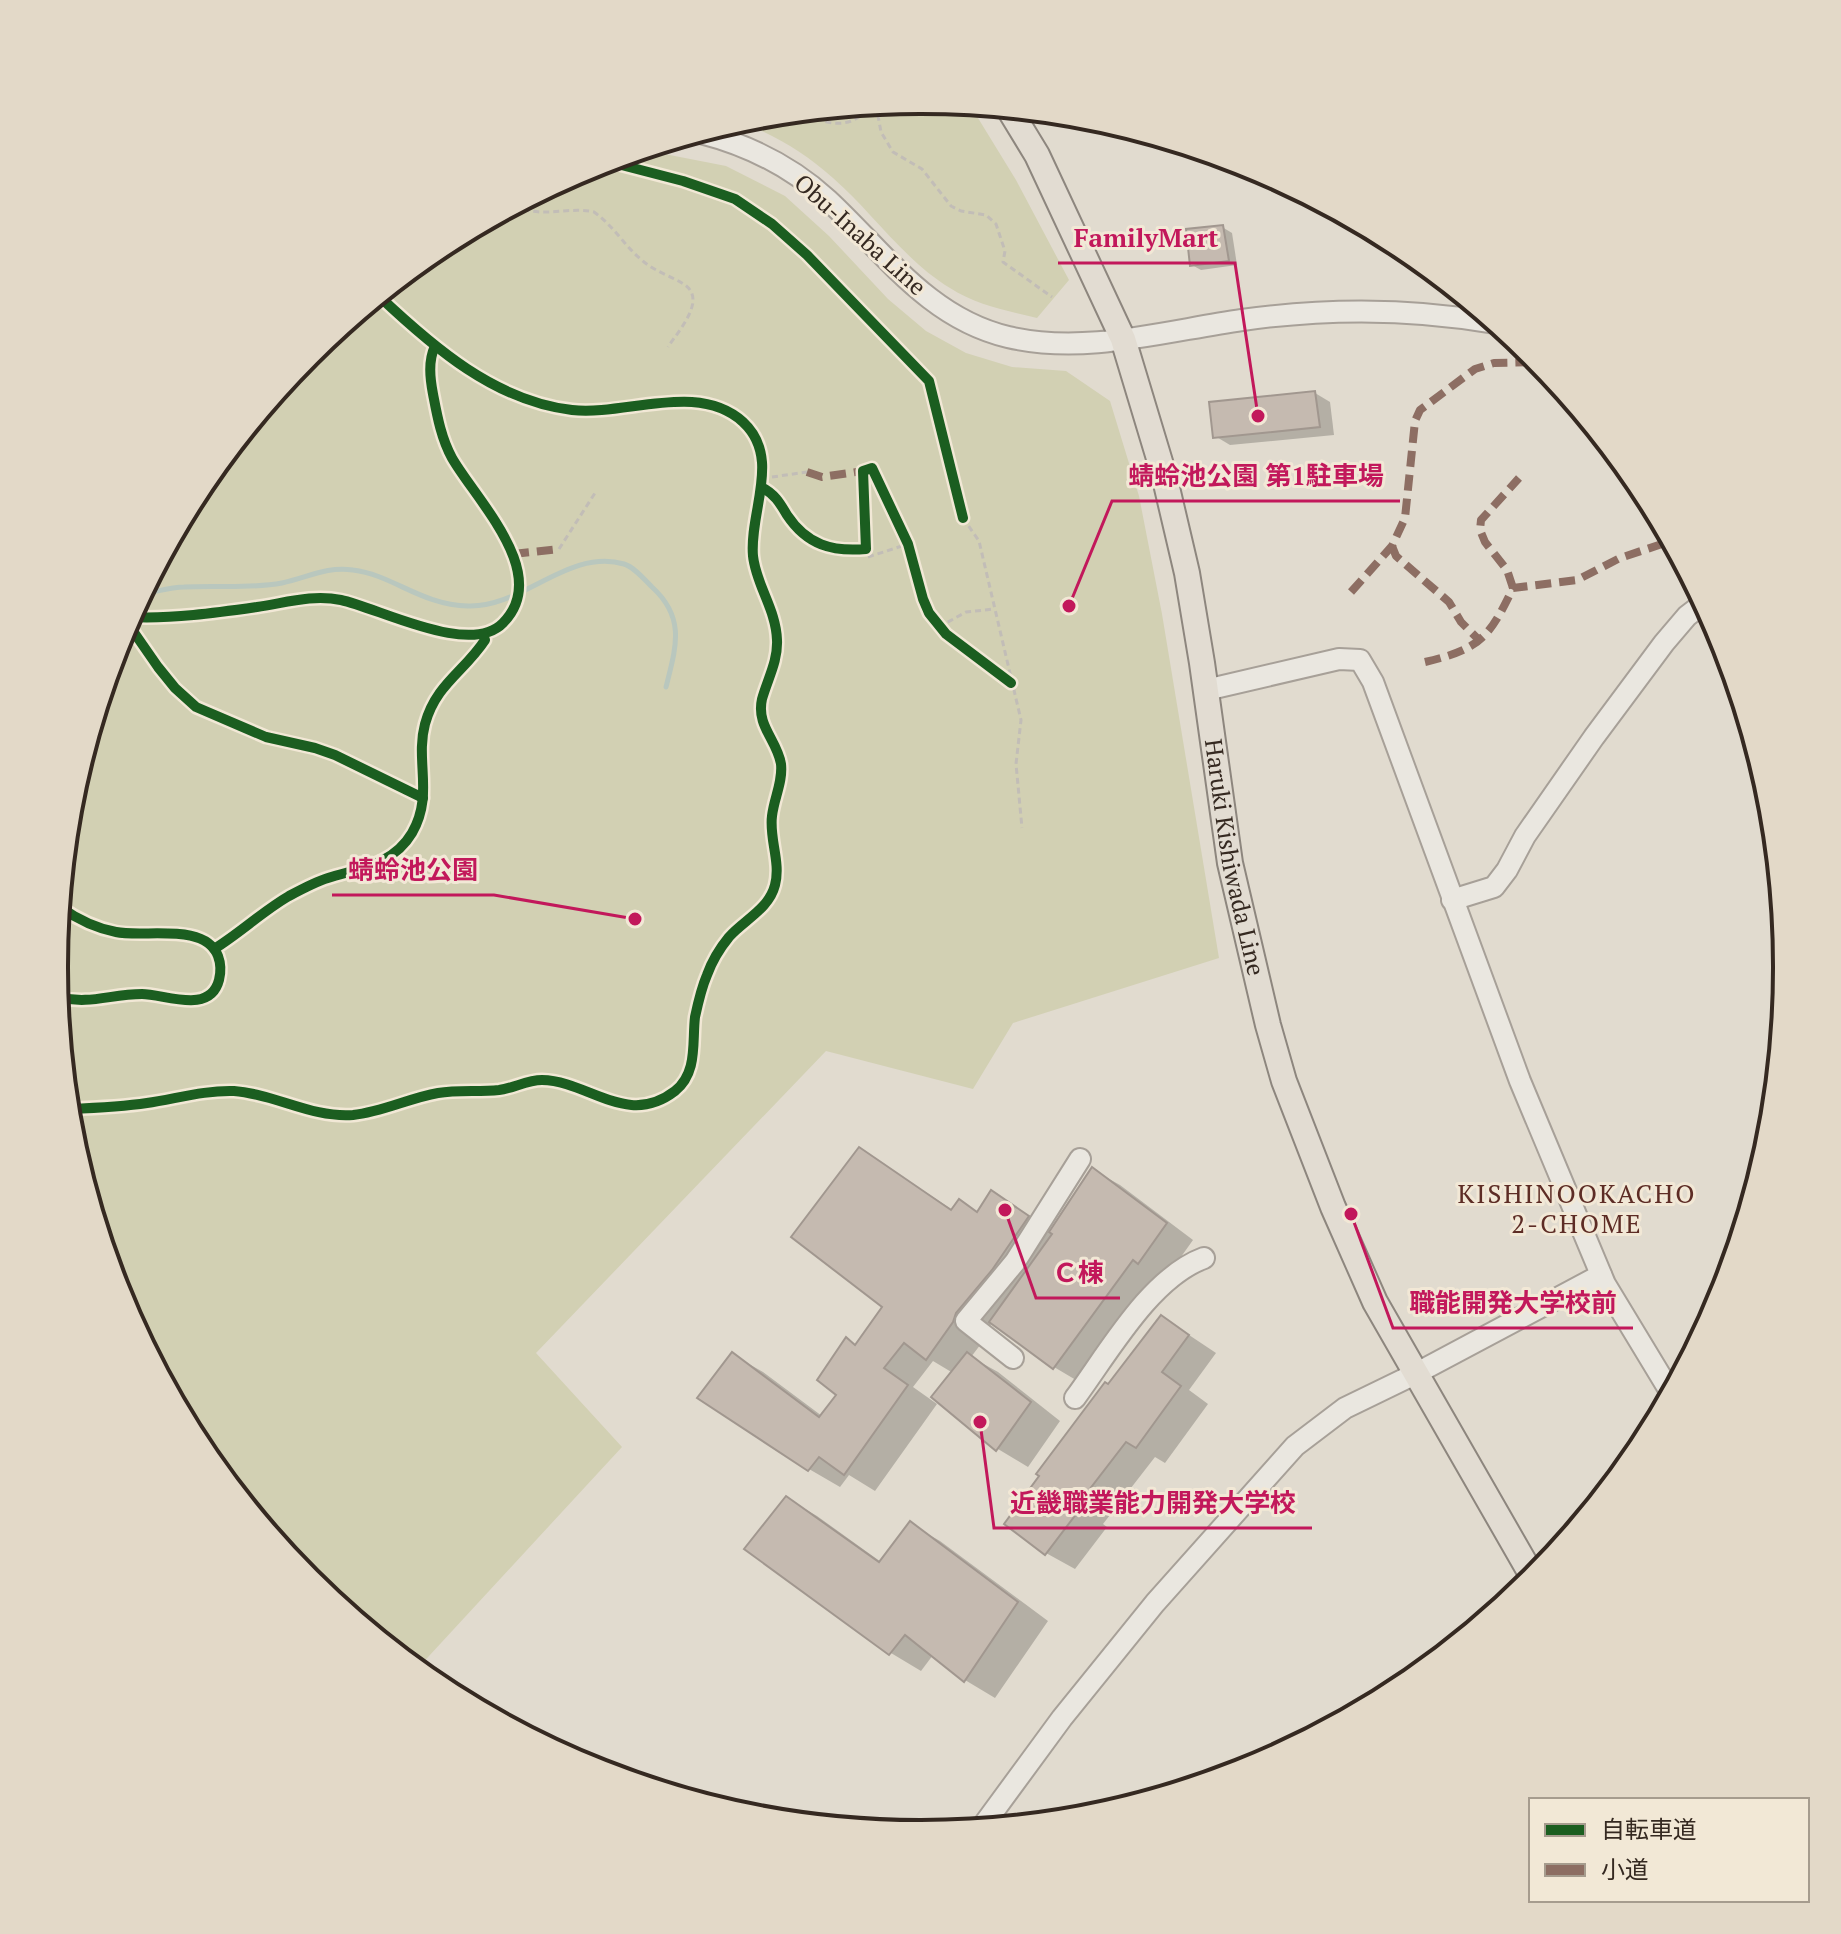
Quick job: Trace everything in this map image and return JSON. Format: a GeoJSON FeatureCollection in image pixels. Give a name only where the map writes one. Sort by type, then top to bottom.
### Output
{"type":"FeatureCollection","features":[{"type":"Feature","properties":{"kind":"main road","name":"Haruki Kishiwada Line"},"geometry":{"type":"LineString","coordinates":[[1016,120],[1037,155],[1123,339],[1164,475],[1187,573],[1230,863],[1284,1081],[1356,1263],[1415,1374],[1527,1566]]}},
{"type":"Feature","properties":{"kind":"street","name":"Obu-Inaba Line"},"geometry":{"type":"LineString","coordinates":[[721,139],[743,146],[799,177],[826,198],[914,287],[941,308],[972,325],[1007,337],[1070,344],[1320,312],[1397,311],[1474,319]]}},
{"type":"Feature","properties":{"kind":"street"},"geometry":{"type":"LineString","coordinates":[[1452,900],[1494,887],[1525,836],[1629,690],[1694,610]]}},
{"type":"Feature","properties":{"kind":"street"},"geometry":{"type":"LineString","coordinates":[[1206,690],[1339,659],[1360,660],[1373,682],[1520,1081],[1601,1275],[1665,1382]]}},
{"type":"Feature","properties":{"kind":"street"},"geometry":{"type":"LineString","coordinates":[[1013,1358],[966,1321],[1015,1262],[1080,1159]]}},
{"type":"Feature","properties":{"kind":"street"},"geometry":{"type":"LineString","coordinates":[[1075,1398],[1144,1304],[1188,1264],[1204,1258]]}},
{"type":"Feature","properties":{"kind":"street"},"geometry":{"type":"LineString","coordinates":[[990,1817],[1062,1718],[1155,1603],[1295,1446],[1345,1408],[1601,1275]]}},
{"type":"Feature","properties":{"kind":"path"},"geometry":{"type":"LineString","coordinates":[[878,116],[881,132],[893,152],[922,169],[951,206],[986,215],[996,224],[1005,251],[1003,262],[1052,297]]}},
{"type":"Feature","properties":{"kind":"path"},"geometry":{"type":"LineString","coordinates":[[823,120],[842,124],[858,117]]}},
{"type":"Feature","properties":{"kind":"path"},"geometry":{"type":"LineString","coordinates":[[526,211],[543,214],[594,212],[642,260],[687,285],[693,293],[694,303],[668,347]]}},
{"type":"Feature","properties":{"kind":"path"},"geometry":{"type":"LineString","coordinates":[[772,477],[807,472]]}},
{"type":"Feature","properties":{"kind":"path"},"geometry":{"type":"LineString","coordinates":[[559,549],[595,493]]}},
{"type":"Feature","properties":{"kind":"path"},"geometry":{"type":"LineString","coordinates":[[963,518],[979,541],[1021,720],[1016,764],[1022,828]]}},
{"type":"Feature","properties":{"kind":"path"},"geometry":{"type":"LineString","coordinates":[[868,557],[908,544]]}},
{"type":"Feature","properties":{"kind":"path"},"geometry":{"type":"LineString","coordinates":[[939,627],[966,612],[994,609]]}},
{"type":"Feature","properties":{"kind":"shaded area"},"geometry":{"type":"Polygon","coordinates":[[[865,116],[977,116],[1016,180],[1069,280],[1037,318],[960,294],[918,264],[822,169],[760,130],[865,116]]]}},
{"type":"Feature","properties":{"kind":"shaded area"},"geometry":{"type":"Polygon","coordinates":[[[666,154],[726,166],[785,196],[829,236],[888,299],[926,331],[966,353],[1012,367],[1066,371],[1110,401],[1139,496],[1162,614],[1219,958],[1013,1023],[973,1089],[826,1051],[536,1353],[622,1447],[425,1660],[358,1608],[318,1570],[244,1486],[182,1393],[156,1344],[113,1241],[84,1133],[75,1078],[68,967],[75,856],[84,801],[113,693],[156,590],[182,541],[244,448],[318,364],[358,326],[447,258],[543,202],[594,179],[666,154]]]}},
{"type":"Feature","properties":{"kind":"building"},"geometry":{"type":"Polygon","coordinates":[[[1223,225],[1229,261],[1190,266],[1186,229],[1223,225]]]}},
{"type":"Feature","properties":{"kind":"building"},"geometry":{"type":"Polygon","coordinates":[[[1315,391],[1320,427],[1213,438],[1209,402],[1315,391]]]}},
{"type":"Feature","properties":{"kind":"building"},"geometry":{"type":"Polygon","coordinates":[[[859,1147],[951,1210],[959,1199],[977,1212],[991,1190],[1029,1216],[992,1270],[956,1313],[926,1360],[904,1343],[884,1368],[908,1385],[844,1475],[819,1457],[808,1471],[697,1398],[732,1352],[819,1417],[836,1395],[817,1380],[846,1337],[855,1345],[882,1307],[791,1237],[859,1147]]]}},
{"type":"Feature","properties":{"kind":"building"},"geometry":{"type":"Polygon","coordinates":[[[1092,1167],[1167,1223],[1138,1264],[1133,1260],[1053,1369],[989,1322],[1052,1234],[1049,1232],[1092,1167]]]}},
{"type":"Feature","properties":{"kind":"building"},"geometry":{"type":"Polygon","coordinates":[[[1161,1315],[1189,1335],[1162,1372],[1181,1386],[1136,1448],[1126,1442],[1076,1507],[1080,1509],[1045,1555],[1004,1524],[1039,1476],[1036,1474],[1105,1382],[1108,1384],[1161,1315]]]}},
{"type":"Feature","properties":{"kind":"building"},"geometry":{"type":"Polygon","coordinates":[[[967,1352],[1031,1402],[996,1451],[931,1397],[967,1352]]]}},
{"type":"Feature","properties":{"kind":"building"},"geometry":{"type":"Polygon","coordinates":[[[786,1496],[879,1562],[910,1521],[1018,1602],[964,1682],[905,1635],[889,1655],[744,1549],[786,1496]]]}},
{"type":"Feature","properties":{"kind":"waterway"},"geometry":{"type":"LineString","coordinates":[[155,591],[179,587],[270,585],[343,569],[367,573],[436,601],[468,606],[508,598],[584,564],[603,561],[624,564],[639,574],[670,610],[676,634],[666,687]]}},
{"type":"Feature","properties":{"kind":"marked path"},"geometry":{"type":"LineString","coordinates":[[1351,592],[1392,546],[1405,518],[1415,421],[1420,410],[1475,369],[1494,363],[1521,362]]}},
{"type":"Feature","properties":{"kind":"marked path"},"geometry":{"type":"LineString","coordinates":[[807,472],[822,477],[863,471]]}},
{"type":"Feature","properties":{"kind":"marked path"},"geometry":{"type":"LineString","coordinates":[[1513,588],[1507,570],[1485,542],[1480,530],[1481,520],[1519,478]]}},
{"type":"Feature","properties":{"kind":"marked path"},"geometry":{"type":"LineString","coordinates":[[1425,662],[1459,652],[1481,639],[1497,619],[1513,588],[1577,580],[1620,558],[1661,544]]}},
{"type":"Feature","properties":{"kind":"marked path"},"geometry":{"type":"LineString","coordinates":[[1392,546],[1396,556],[1449,602],[1461,622],[1479,640]]}},
{"type":"Feature","properties":{"kind":"marked path"},"geometry":{"type":"LineString","coordinates":[[513,554],[559,549]]}},
{"type":"Feature","properties":{"kind":"cycle path"},"geometry":{"type":"LineString","coordinates":[[628,167],[735,199],[772,224],[807,255],[929,381],[963,518]]}},
{"type":"Feature","properties":{"kind":"cycle path"},"geometry":{"type":"LineString","coordinates":[[80,1108],[234,1091],[264,1096],[322,1113],[353,1115],[438,1093],[499,1090],[542,1080],[559,1082],[624,1104],[641,1105],[657,1101],[682,1084],[691,1066],[697,1006],[719,950],[762,908],[772,893],[777,868],[772,816],[781,764],[764,725],[761,709],[777,640],[753,556],[762,468],[754,436],[743,422],[725,410],[705,404],[661,403],[593,411],[544,405],[517,396],[443,352],[387,303]]}},
{"type":"Feature","properties":{"kind":"cycle path"},"geometry":{"type":"LineString","coordinates":[[144,617],[194,615],[320,598],[341,600],[447,633],[469,635],[488,632],[503,623],[516,604],[519,582],[515,560],[492,516],[445,443],[431,382],[430,364],[435,346]]}},
{"type":"Feature","properties":{"kind":"cycle path"},"geometry":{"type":"LineString","coordinates":[[761,487],[773,495],[795,525],[812,540],[842,549],[866,549],[863,471],[872,468],[908,544],[929,613],[946,634],[1011,683]]}},
{"type":"Feature","properties":{"kind":"cycle path"},"geometry":{"type":"LineString","coordinates":[[214,949],[289,896],[323,880],[375,864],[404,844],[412,833],[422,805],[422,738],[430,710],[443,688],[485,640],[483,634]]}},
{"type":"Feature","properties":{"kind":"cycle path"},"geometry":{"type":"LineString","coordinates":[[136,635],[175,688],[196,707],[266,737],[335,755],[423,798]]}},
{"type":"Feature","properties":{"kind":"cycle path"},"geometry":{"type":"LineString","coordinates":[[69,999],[90,1000],[142,994],[197,1000],[214,991],[220,971],[218,956],[211,945],[201,939],[187,935],[108,930],[70,913]]}},
{"type":"Feature","properties":{"kind":"place","name":"FamilyMart"},"geometry":{"type":"Point","coordinates":[1258,416]}},
{"type":"Feature","properties":{"kind":"place","name":"蜻蛉池公園 第1駐車場"},"geometry":{"type":"Point","coordinates":[1069,606]}},
{"type":"Feature","properties":{"kind":"place","name":"蜻蛉池公園"},"geometry":{"type":"Point","coordinates":[635,919]}},
{"type":"Feature","properties":{"kind":"place","name":"Ｃ棟"},"geometry":{"type":"Point","coordinates":[1005,1210]}},
{"type":"Feature","properties":{"kind":"place","name":"職能開発大学校前"},"geometry":{"type":"Point","coordinates":[1351,1214]}},
{"type":"Feature","properties":{"kind":"place","name":"近畿職業能力開発大学校"},"geometry":{"type":"Point","coordinates":[980,1422]}},
{"type":"Feature","properties":{"kind":"district","name":"KISHINOOKACHO 2-CHOME"},"geometry":{"type":"Point","coordinates":[1577,1209]}}]}
